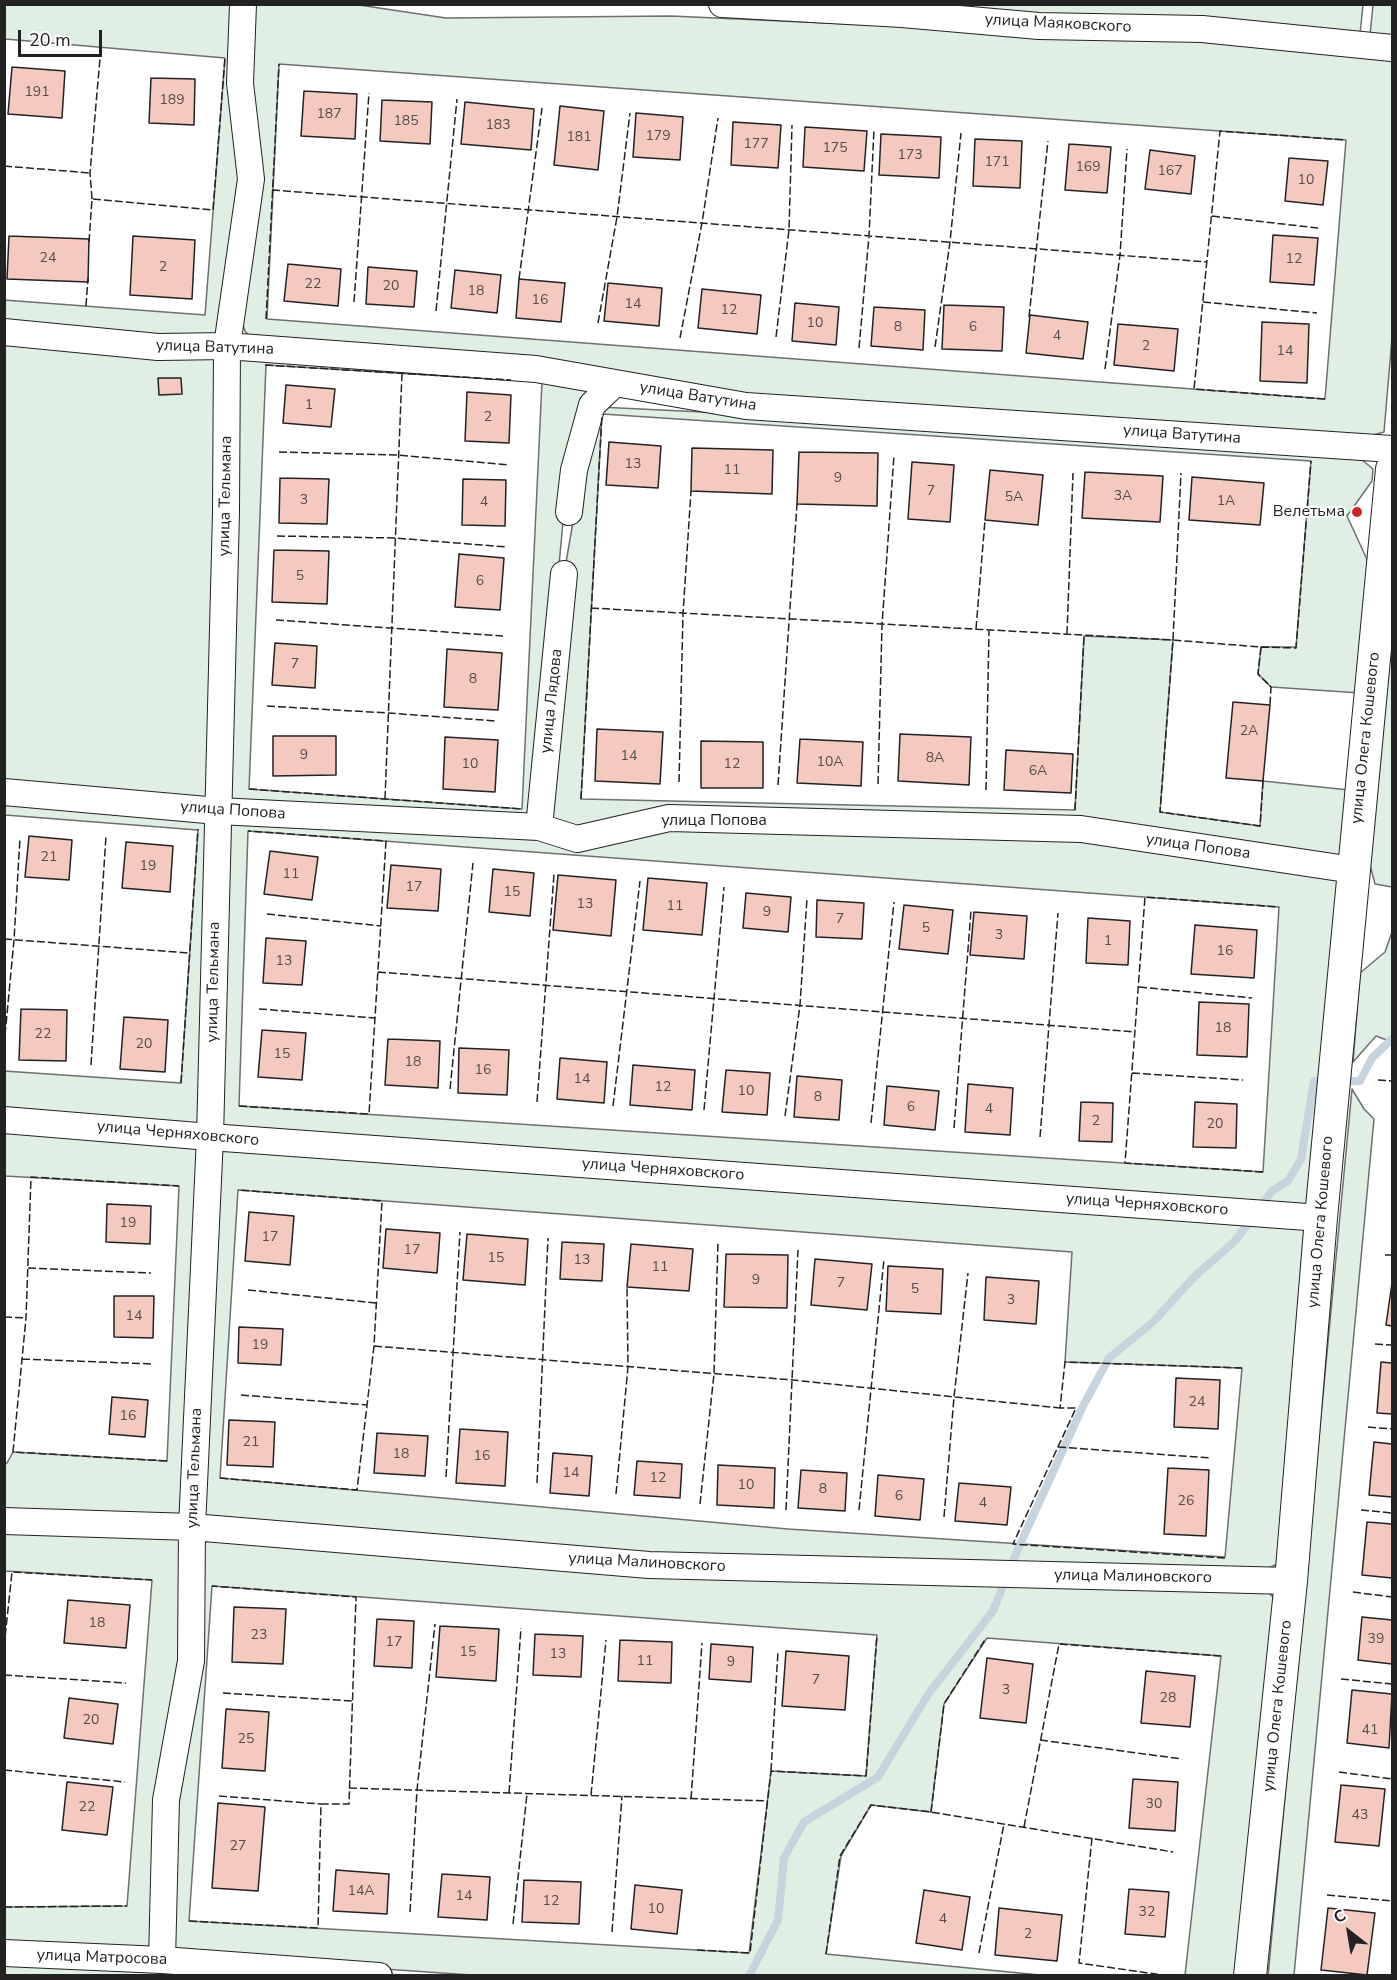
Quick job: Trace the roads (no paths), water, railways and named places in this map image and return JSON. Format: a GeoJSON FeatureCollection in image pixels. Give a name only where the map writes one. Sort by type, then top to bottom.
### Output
{"type":"FeatureCollection","features":[{"type":"Feature","properties":{"kind":"street","name":"улица Тельмана"},"geometry":{"type":"LineString","coordinates":[[162,1960],[166,1800],[191,1661],[192,1527],[210,1137],[226,512],[227,346],[251,179],[240,83],[243,4]]}},
{"type":"Feature","properties":{"kind":"street","name":"улица Маяковского"},"geometry":{"type":"LineString","coordinates":[[722,4],[902,14],[1039,26],[1202,29],[1392,48]]}},
{"type":"Feature","properties":{"kind":"street","name":"улица Ватутина"},"geometry":{"type":"LineString","coordinates":[[4,333],[158,347],[227,346],[536,369],[746,406],[1392,448]]}},
{"type":"Feature","properties":{"kind":"street"},"geometry":{"type":"LineString","coordinates":[[569,512],[574,470],[592,405],[614,384]]}},
{"type":"Feature","properties":{"kind":"street","name":"улица Олега Кошевого"},"geometry":{"type":"LineString","coordinates":[[1250,1976],[1292,1581],[1321,1218],[1392,469]]}},
{"type":"Feature","properties":{"kind":"street","name":"улица Лядова"},"geometry":{"type":"LineString","coordinates":[[539,827],[564,574]]}},
{"type":"Feature","properties":{"kind":"street","name":"улица Попова"},"geometry":{"type":"LineString","coordinates":[[4,792],[218,811],[539,827],[577,839],[669,818],[1081,830],[1353,870]]}},
{"type":"Feature","properties":{"kind":"street","name":"улица Черняховского"},"geometry":{"type":"LineString","coordinates":[[4,1120],[1321,1218]]}},
{"type":"Feature","properties":{"kind":"street","name":"улица Малиновского"},"geometry":{"type":"LineString","coordinates":[[4,1521],[192,1527],[649,1565],[1292,1581]]}},
{"type":"Feature","properties":{"kind":"street","name":"улица Матросова"},"geometry":{"type":"LineString","coordinates":[[4,1953],[162,1960],[379,1976]]}},
{"type":"Feature","properties":{"kind":"waterway"},"geometry":{"type":"LineString","coordinates":[[749,1976],[778,1920],[784,1858],[804,1822],[878,1777],[929,1693],[993,1611],[1018,1549],[1083,1406],[1109,1358],[1153,1322],[1194,1277],[1235,1241],[1272,1191],[1288,1181],[1301,1159],[1314,1081],[1360,1081],[1372,1058],[1392,1039]]}},
{"type":"Feature","properties":{"kind":"place","name":"Велетьма"},"geometry":{"type":"Point","coordinates":[1357,512]}}]}
